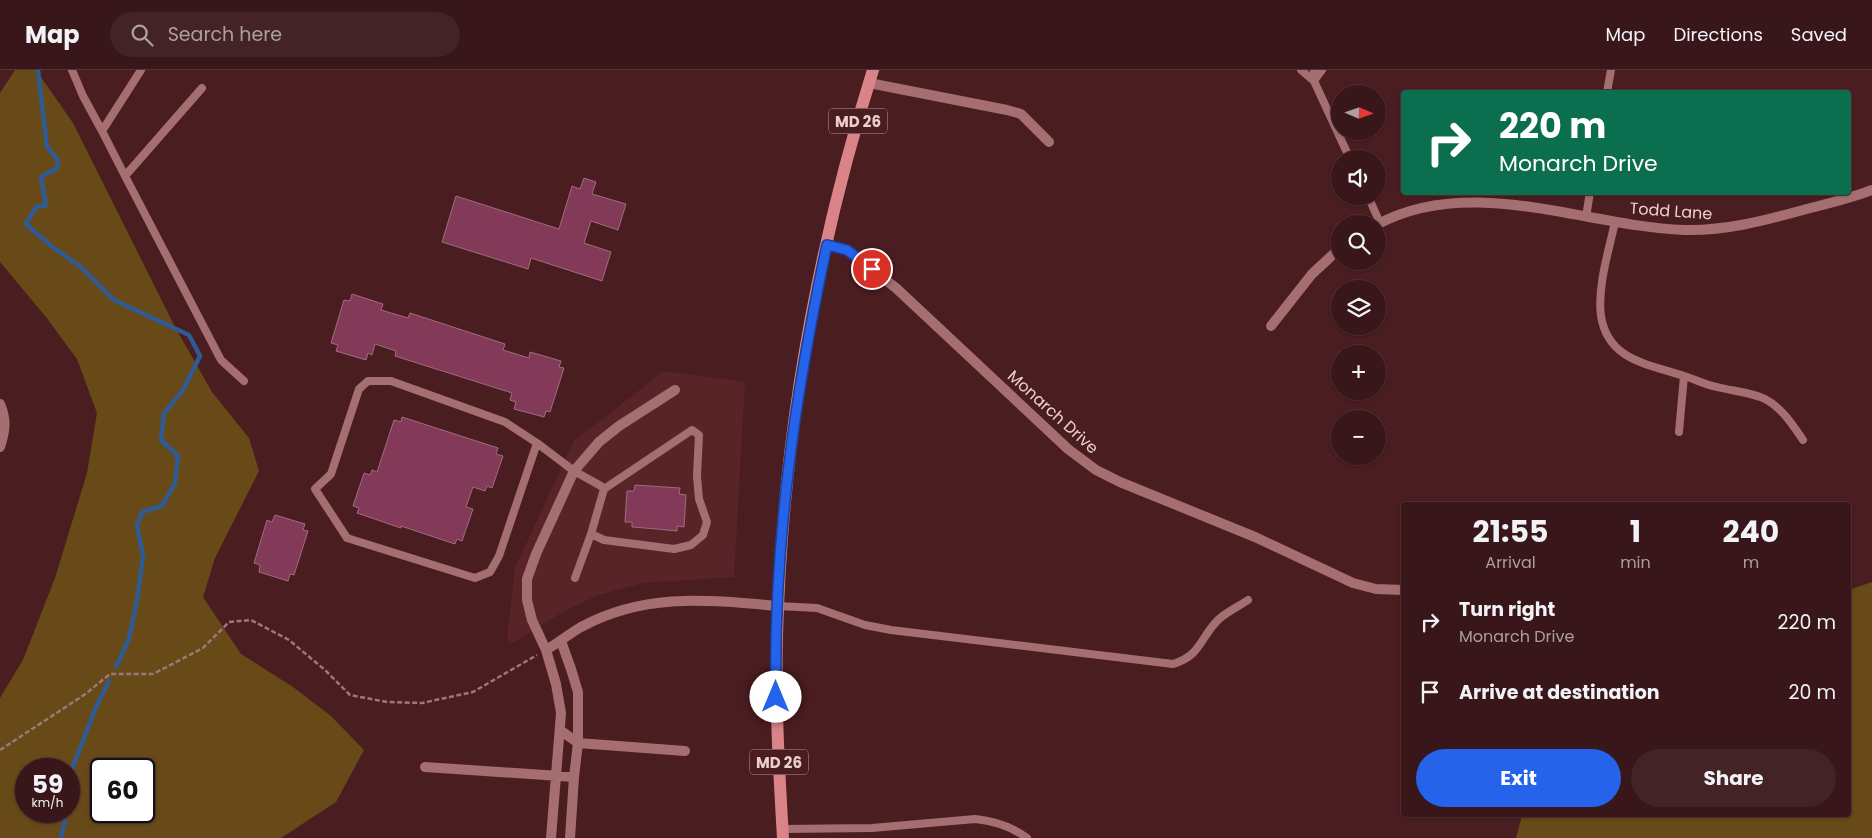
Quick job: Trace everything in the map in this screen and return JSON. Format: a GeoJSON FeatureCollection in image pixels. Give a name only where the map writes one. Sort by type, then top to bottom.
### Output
{"type":"FeatureCollection","features":[{"type":"Feature","properties":{"kind":"main road","name":"MD 26"},"geometry":{"type":"LineString","coordinates":[[783,833],[776,708],[778,606],[784,510],[793,430],[827,245],[844,172],[873,70]]}},
{"type":"Feature","properties":{"kind":"street"},"geometry":{"type":"LineString","coordinates":[[869,83],[1021,114],[1049,142]]}},
{"type":"Feature","properties":{"kind":"street","name":"Todd Lane"},"geometry":{"type":"LineString","coordinates":[[1386,221],[1411,212],[1453,203],[1483,202],[1636,226],[1714,230],[1754,223],[1854,197],[1872,190]]}},
{"type":"Feature","properties":{"kind":"street","name":"Monarch Drive"},"geometry":{"type":"LineString","coordinates":[[827,245],[847,250],[896,288],[1068,449],[1096,470],[1120,482],[1256,537],[1353,582],[1376,589],[1401,590]]}},
{"type":"Feature","properties":{"kind":"street"},"geometry":{"type":"LineString","coordinates":[[1271,326],[1312,274],[1331,256]]}},
{"type":"Feature","properties":{"kind":"street"},"geometry":{"type":"LineString","coordinates":[[551,838],[560,713],[556,684],[546,650],[532,620],[527,600],[527,579],[536,554],[574,471],[599,442],[619,426],[675,390]]}},
{"type":"Feature","properties":{"kind":"street"},"geometry":{"type":"LineString","coordinates":[[0,404],[5,416],[5,431],[0,448]]}},
{"type":"Feature","properties":{"kind":"street"},"geometry":{"type":"LineString","coordinates":[[546,650],[581,627],[623,609],[668,600],[704,599],[778,606]]}},
{"type":"Feature","properties":{"kind":"street"},"geometry":{"type":"LineString","coordinates":[[561,641],[572,669],[578,692],[578,743],[570,838]]}},
{"type":"Feature","properties":{"kind":"street"},"geometry":{"type":"LineString","coordinates":[[560,730],[578,743],[685,751]]}},
{"type":"Feature","properties":{"kind":"street"},"geometry":{"type":"LineString","coordinates":[[425,766],[574,777]]}},
{"type":"Feature","properties":{"kind":"lane"},"geometry":{"type":"LineString","coordinates":[[72,70],[83,96],[220,360],[244,381]]}},
{"type":"Feature","properties":{"kind":"lane"},"geometry":{"type":"LineString","coordinates":[[102,131],[141,70]]}},
{"type":"Feature","properties":{"kind":"lane"},"geometry":{"type":"LineString","coordinates":[[1301,70],[1314,81]]}},
{"type":"Feature","properties":{"kind":"lane"},"geometry":{"type":"LineString","coordinates":[[1314,70],[1314,81],[1346,150]]}},
{"type":"Feature","properties":{"kind":"lane"},"geometry":{"type":"LineString","coordinates":[[1314,81],[1322,70]]}},
{"type":"Feature","properties":{"kind":"lane"},"geometry":{"type":"LineString","coordinates":[[1607,90],[1610,70]]}},
{"type":"Feature","properties":{"kind":"lane"},"geometry":{"type":"LineString","coordinates":[[125,176],[202,88]]}},
{"type":"Feature","properties":{"kind":"lane"},"geometry":{"type":"LineString","coordinates":[[1586,217],[1590,195]]}},
{"type":"Feature","properties":{"kind":"lane"},"geometry":{"type":"LineString","coordinates":[[1615,222],[1600,296],[1601,316],[1607,337],[1623,354],[1650,367],[1684,376],[1714,387],[1763,398],[1779,408],[1803,440]]}},
{"type":"Feature","properties":{"kind":"lane"},"geometry":{"type":"LineString","coordinates":[[1679,432],[1684,376]]}},
{"type":"Feature","properties":{"kind":"lane"},"geometry":{"type":"LineString","coordinates":[[537,443],[500,556],[490,572],[475,578],[347,538],[315,489],[331,474],[359,389],[368,381],[391,381],[505,422],[537,443],[574,471],[604,489]]}},
{"type":"Feature","properties":{"kind":"lane"},"geometry":{"type":"LineString","coordinates":[[575,578],[591,534],[604,489],[692,430],[699,435],[697,476],[699,499],[707,522],[703,536],[691,545],[674,549],[604,540],[591,534]]}},
{"type":"Feature","properties":{"kind":"lane"},"geometry":{"type":"LineString","coordinates":[[778,606],[816,608],[865,625],[891,630],[1173,664],[1184,661],[1194,654],[1220,618],[1248,600]]}},
{"type":"Feature","properties":{"kind":"lane"},"geometry":{"type":"LineString","coordinates":[[783,833],[975,819],[992,820],[1027,838]]}},
{"type":"Feature","properties":{"kind":"path"},"geometry":{"type":"LineString","coordinates":[[0,750],[84,695],[110,674],[153,674],[203,648],[229,622],[251,620],[289,640],[325,670],[350,695],[387,702],[422,703],[473,692],[546,650]]}},
{"type":"Feature","properties":{"kind":"shaded area"},"geometry":{"type":"Polygon","coordinates":[[[15,70],[36,70],[73,123],[175,327],[212,392],[249,438],[259,471],[215,558],[203,597],[241,654],[293,687],[331,716],[364,750],[336,802],[281,838],[0,838],[0,698],[23,660],[55,578],[87,473],[97,413],[77,359],[46,317],[0,262],[0,93],[15,70]]]}},
{"type":"Feature","properties":{"kind":"shaded area"},"geometry":{"type":"Polygon","coordinates":[[[664,371],[745,382],[734,577],[643,583],[599,595],[568,609],[513,643],[507,639],[515,568],[574,441],[664,371]]]}},
{"type":"Feature","properties":{"kind":"shaded area"},"geometry":{"type":"Polygon","coordinates":[[[1872,582],[1872,838],[1516,838],[1521,817],[1851,817],[1851,589],[1872,582]]]}},
{"type":"Feature","properties":{"kind":"building"},"geometry":{"type":"Polygon","coordinates":[[[584,178],[596,182],[592,194],[626,204],[618,230],[591,221],[584,243],[611,252],[602,281],[531,258],[528,269],[442,242],[456,196],[559,229],[572,186],[580,189],[584,178]]]}},
{"type":"Feature","properties":{"kind":"building"},"geometry":{"type":"Polygon","coordinates":[[[352,294],[383,304],[381,310],[408,318],[410,313],[505,344],[503,350],[529,358],[530,352],[561,361],[559,367],[564,368],[550,412],[546,411],[544,417],[514,409],[516,402],[510,400],[512,393],[395,356],[396,351],[375,344],[372,355],[368,353],[366,360],[336,351],[338,345],[331,343],[344,300],[350,301],[352,294]]]}},
{"type":"Feature","properties":{"kind":"building"},"geometry":{"type":"Polygon","coordinates":[[[402,417],[498,448],[496,454],[503,456],[492,488],[487,486],[485,491],[473,487],[466,507],[473,509],[462,541],[457,539],[455,544],[401,526],[401,528],[357,513],[359,508],[353,506],[364,473],[370,475],[372,470],[377,472],[394,420],[401,422],[402,417]]]}},
{"type":"Feature","properties":{"kind":"building"},"geometry":{"type":"Polygon","coordinates":[[[635,485],[680,488],[679,494],[686,495],[684,527],[677,526],[677,531],[632,527],[632,522],[625,522],[627,491],[634,491],[635,485]]]}},
{"type":"Feature","properties":{"kind":"building"},"geometry":{"type":"Polygon","coordinates":[[[275,515],[305,524],[303,530],[308,531],[294,575],[290,574],[288,581],[259,572],[260,565],[254,563],[267,520],[272,522],[275,515]]]}},
{"type":"Feature","properties":{"kind":"waterway"},"geometry":{"type":"LineString","coordinates":[[38,70],[47,147],[58,160],[57,168],[41,177],[46,205],[36,207],[26,224],[51,246],[81,267],[114,300],[189,335],[200,356],[183,390],[164,413],[161,440],[178,456],[175,483],[162,506],[142,512],[137,526],[143,556],[137,601],[129,639],[116,667]]}},
{"type":"Feature","properties":{"kind":"waterway"},"geometry":{"type":"LineString","coordinates":[[76,758],[96,707],[109,681]]}},
{"type":"Feature","properties":{"kind":"waterway"},"geometry":{"type":"LineString","coordinates":[[61,838],[64,823]]}},
{"type":"Feature","properties":{"kind":"route"},"geometry":{"type":"LineString","coordinates":[[776,697],[778,591],[788,470],[798,392],[827,245],[847,250],[872,269]]}}]}
